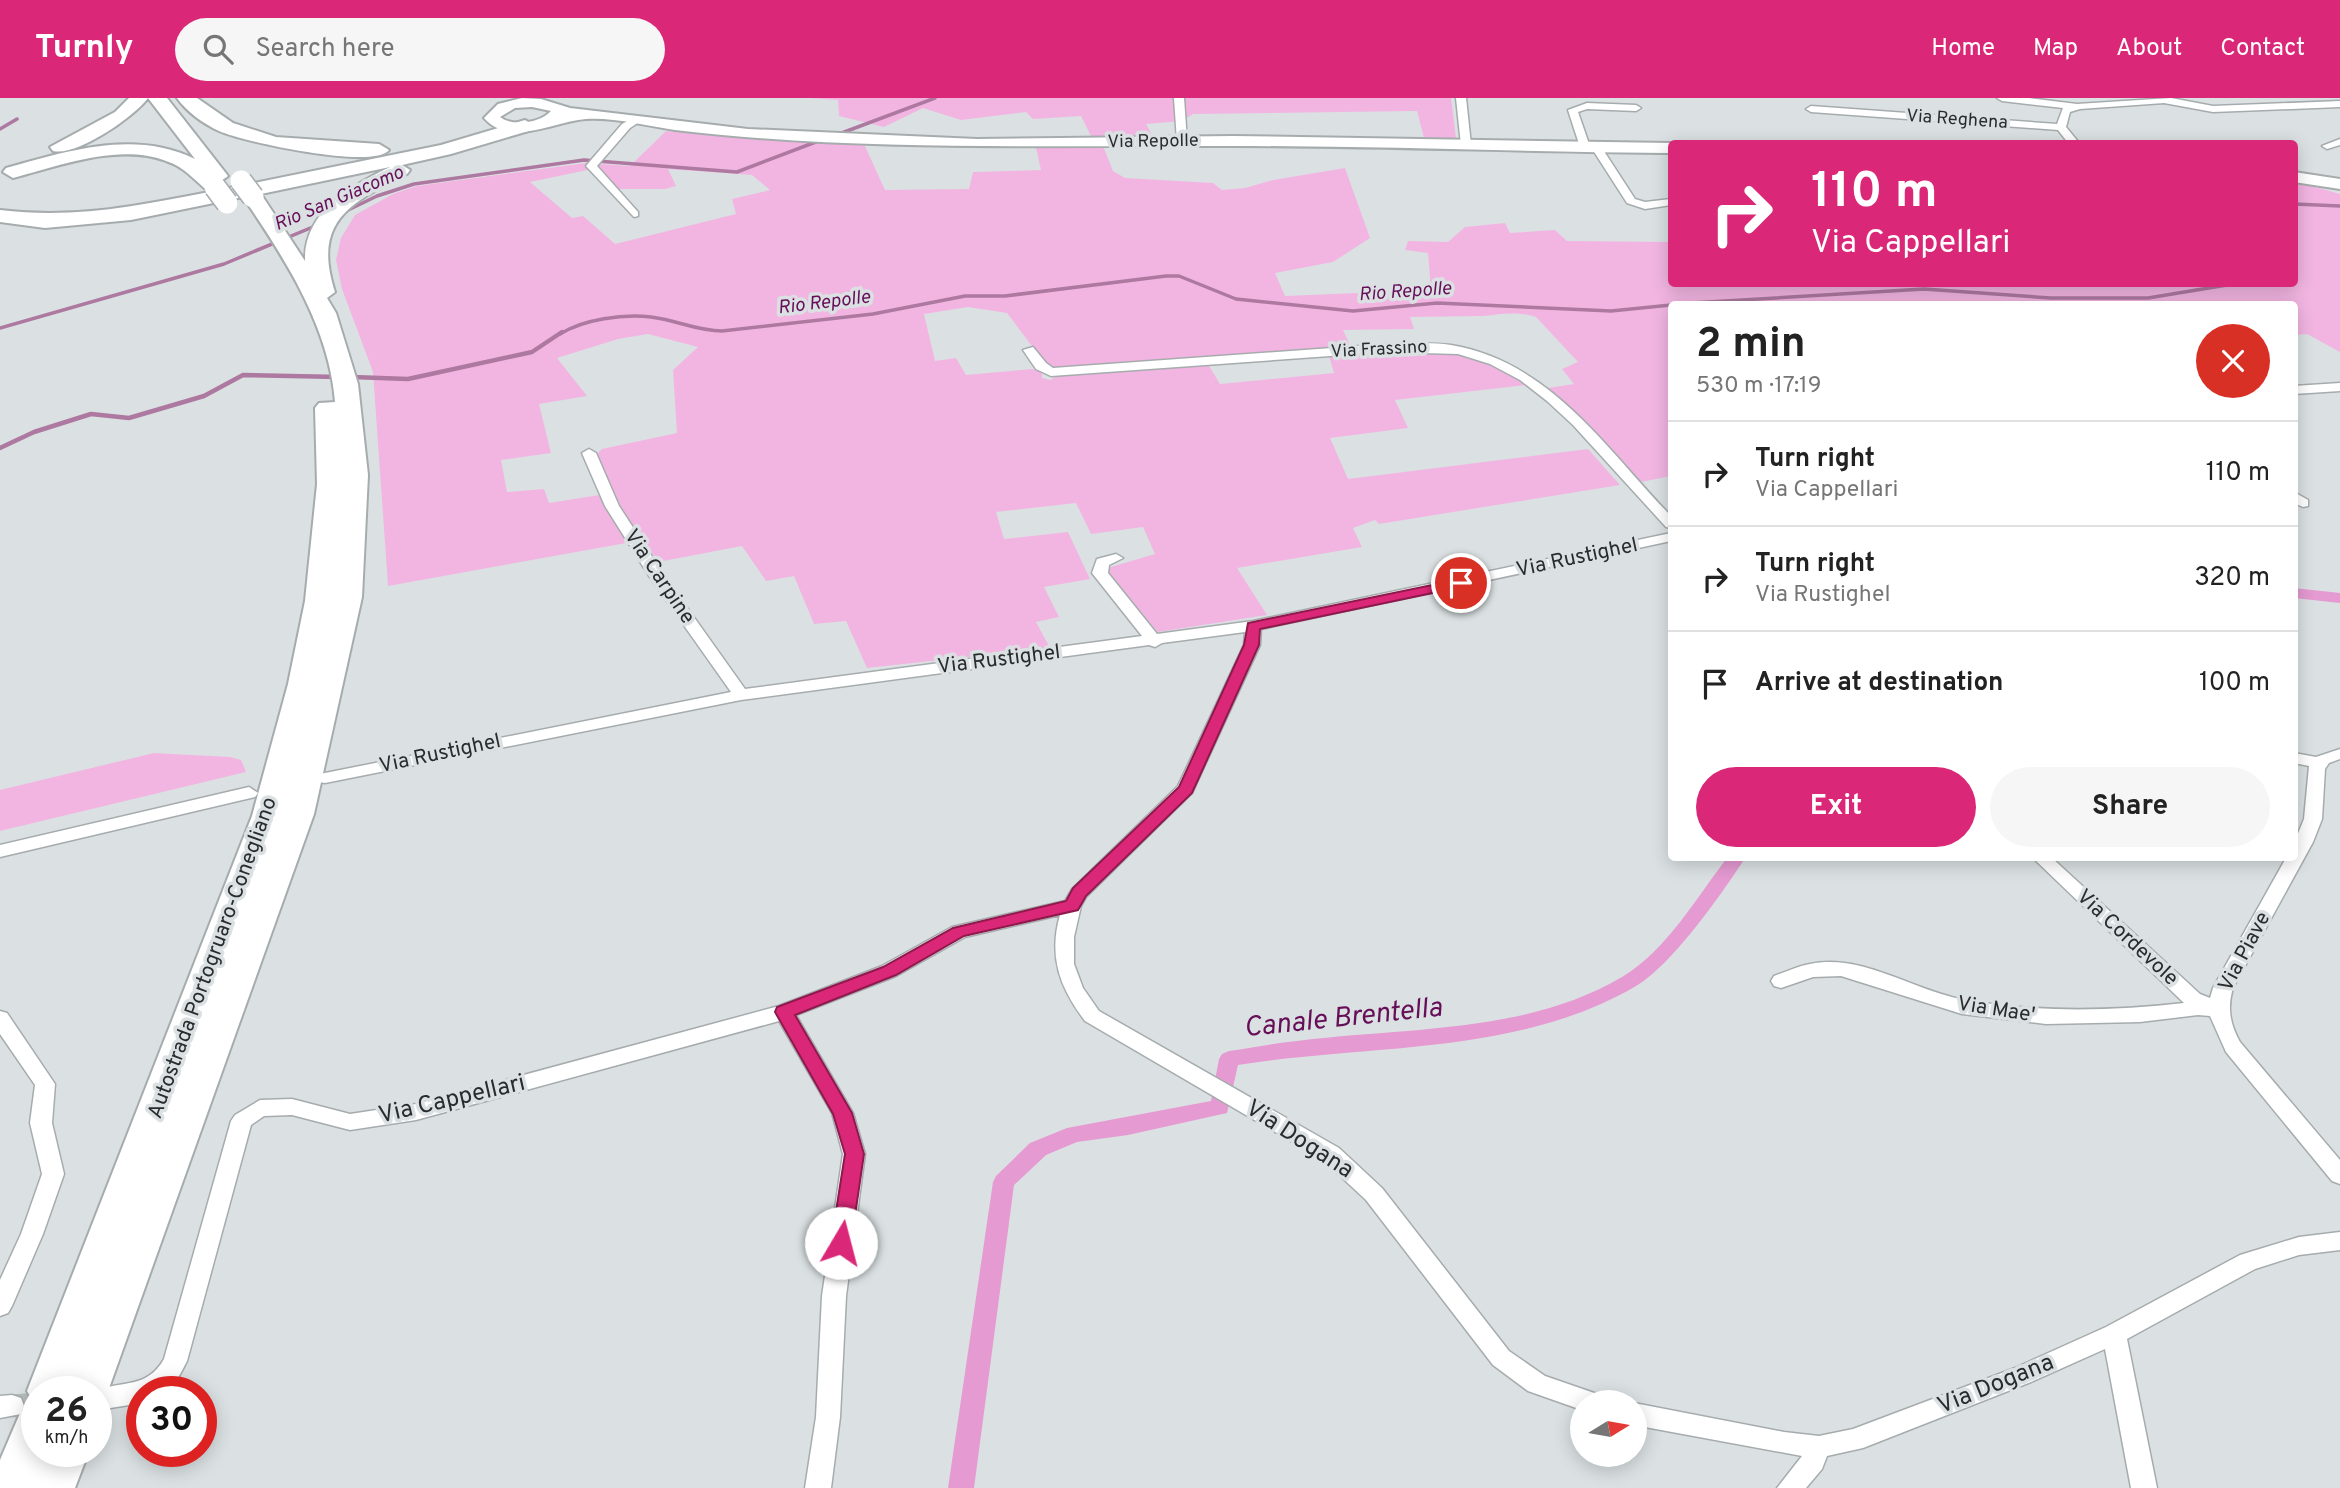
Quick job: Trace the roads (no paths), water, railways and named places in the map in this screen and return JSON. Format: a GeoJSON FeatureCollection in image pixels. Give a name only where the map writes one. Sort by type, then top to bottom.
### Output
{"type":"FeatureCollection","features":[{"type":"Feature","properties":{"kind":"highway"},"geometry":{"type":"LineString","coordinates":[[6,176],[105,127],[134,106],[139,98]]}},
{"type":"Feature","properties":{"kind":"highway","name":"Autostrada Portogruaro-Conegliano"},"geometry":{"type":"LineString","coordinates":[[102,1376],[297,814],[347,597],[355,475],[330,354],[304,319],[270,240],[157,98]]}},
{"type":"Feature","properties":{"kind":"highway","name":"Autostrada Portogruaro-Conegliano"},"geometry":{"type":"LineString","coordinates":[[176,98],[233,192],[270,240]]}},
{"type":"Feature","properties":{"kind":"highway"},"geometry":{"type":"LineString","coordinates":[[186,98],[219,123],[243,132],[296,144],[386,150],[472,142]]}},
{"type":"Feature","properties":{"kind":"highway"},"geometry":{"type":"LineString","coordinates":[[330,354],[337,323],[316,267],[316,243],[328,221],[352,195],[370,184],[495,132],[498,125],[495,107]]}},
{"type":"Feature","properties":{"kind":"highway"},"geometry":{"type":"LineString","coordinates":[[0,216],[57,222],[131,214],[472,142],[530,125]]}},
{"type":"Feature","properties":{"kind":"highway"},"geometry":{"type":"LineString","coordinates":[[6,176],[73,156],[141,151],[168,155],[195,165],[233,192]]}},
{"type":"Feature","properties":{"kind":"highway","name":"Autostrada Portogruaro-Conegliano"},"geometry":{"type":"LineString","coordinates":[[56,1376],[269,817],[303,684],[320,601],[330,484],[330,421],[337,394]]}},
{"type":"Feature","properties":{"kind":"highway"},"geometry":{"type":"LineString","coordinates":[[13,1488],[16,1413]]}},
{"type":"Feature","properties":{"kind":"highway"},"geometry":{"type":"LineString","coordinates":[[51,1488],[59,1467]]}},
{"type":"Feature","properties":{"kind":"street"},"geometry":{"type":"LineString","coordinates":[[1178,98],[1182,141]]}},
{"type":"Feature","properties":{"kind":"street"},"geometry":{"type":"LineString","coordinates":[[1461,98],[1466,145]]}},
{"type":"Feature","properties":{"kind":"street"},"geometry":{"type":"LineString","coordinates":[[2003,98],[2069,103],[2165,99],[2198,108],[2340,104]]}},
{"type":"Feature","properties":{"kind":"street","name":"Via Repolle"},"geometry":{"type":"LineString","coordinates":[[610,115],[558,119],[530,125],[505,125],[495,107],[528,103],[568,112],[610,115],[738,133],[977,145],[1182,141],[1668,148]]}},
{"type":"Feature","properties":{"kind":"street"},"geometry":{"type":"LineString","coordinates":[[2069,103],[2061,127],[2072,140]]}},
{"type":"Feature","properties":{"kind":"street"},"geometry":{"type":"LineString","coordinates":[[1636,108],[1587,107],[1573,110],[1590,147],[1631,201],[1648,205],[1668,202]]}},
{"type":"Feature","properties":{"kind":"street"},"geometry":{"type":"LineString","coordinates":[[530,125],[557,115],[557,108]]}},
{"type":"Feature","properties":{"kind":"street","name":"Via Reghena"},"geometry":{"type":"LineString","coordinates":[[1811,109],[2061,127]]}},
{"type":"Feature","properties":{"kind":"street"},"geometry":{"type":"LineString","coordinates":[[634,215],[591,166],[611,142],[635,120]]}},
{"type":"Feature","properties":{"kind":"street"},"geometry":{"type":"LineString","coordinates":[[2327,146],[2340,142]]}},
{"type":"Feature","properties":{"kind":"street"},"geometry":{"type":"LineString","coordinates":[[2298,178],[2340,184]]}},
{"type":"Feature","properties":{"kind":"street","name":"Via Frassino"},"geometry":{"type":"LineString","coordinates":[[1029,349],[1041,366],[1051,372],[1387,348],[1438,347],[1463,351],[1521,374],[1546,391],[1668,521]]}},
{"type":"Feature","properties":{"kind":"street"},"geometry":{"type":"LineString","coordinates":[[2298,390],[2340,387]]}},
{"type":"Feature","properties":{"kind":"street","name":"Via Carpine"},"geometry":{"type":"LineString","coordinates":[[589,453],[620,518],[741,695]]}},
{"type":"Feature","properties":{"kind":"street","name":"Via Rustighel"},"geometry":{"type":"LineString","coordinates":[[325,778],[741,695],[908,671],[1155,642],[1253,626],[1668,538]]}},
{"type":"Feature","properties":{"kind":"street"},"geometry":{"type":"LineString","coordinates":[[1116,558],[1102,562],[1100,573],[1155,642]]}},
{"type":"Feature","properties":{"kind":"street"},"geometry":{"type":"LineString","coordinates":[[1072,906],[1079,892],[1186,789],[1252,645],[1253,626]]}},
{"type":"Feature","properties":{"kind":"street"},"geometry":{"type":"LineString","coordinates":[[2298,759],[2318,764],[2323,759],[2340,754]]}},
{"type":"Feature","properties":{"kind":"street","name":"Via Piave"},"geometry":{"type":"LineString","coordinates":[[2298,853],[2313,818],[2318,764]]}},
{"type":"Feature","properties":{"kind":"street"},"geometry":{"type":"LineString","coordinates":[[0,851],[249,793]]}},
{"type":"Feature","properties":{"kind":"street","name":"Via Cordevole"},"geometry":{"type":"LineString","coordinates":[[2045,861],[2193,999],[2218,1010]]}},
{"type":"Feature","properties":{"kind":"street","name":"Via Piave"},"geometry":{"type":"LineString","coordinates":[[2293,861],[2223,988],[2218,1010],[2223,1030],[2233,1047],[2340,1175]]}},
{"type":"Feature","properties":{"kind":"street","name":"Via Cappellari"},"geometry":{"type":"LineString","coordinates":[[167,1376],[175,1362],[242,1122],[250,1113],[260,1108],[292,1107],[351,1122],[416,1112],[784,1012],[889,971],[959,932],[1072,906]]}},
{"type":"Feature","properties":{"kind":"street","name":"Via Dogana"},"geometry":{"type":"LineString","coordinates":[[1072,906],[1062,936],[1063,952],[1072,986],[1092,1016],[1331,1154],[1360,1178],[1501,1358],[1537,1384],[1570,1395]]}},
{"type":"Feature","properties":{"kind":"street","name":"Via Mae'"},"geometry":{"type":"LineString","coordinates":[[1781,981],[1811,970],[1842,970],[1962,1007],[2046,1017],[2140,1015],[2198,1008],[2218,1010]]}},
{"type":"Feature","properties":{"kind":"street"},"geometry":{"type":"LineString","coordinates":[[784,1012],[842,1113],[854,1154],[834,1296],[828,1417],[818,1488]]}},
{"type":"Feature","properties":{"kind":"street"},"geometry":{"type":"LineString","coordinates":[[0,1018],[45,1084],[41,1123],[53,1174],[32,1234],[0,1306]]}},
{"type":"Feature","properties":{"kind":"street","name":"Via Dogana"},"geometry":{"type":"LineString","coordinates":[[1647,1416],[1819,1447],[1870,1435],[2023,1375],[2115,1334],[2248,1262],[2299,1247],[2340,1241]]}},
{"type":"Feature","properties":{"kind":"street"},"geometry":{"type":"LineString","coordinates":[[2115,1334],[2144,1488]]}},
{"type":"Feature","properties":{"kind":"street"},"geometry":{"type":"LineString","coordinates":[[1790,1488],[1813,1461],[1819,1447]]}},
{"type":"Feature","properties":{"kind":"waterway","name":"Rio San Giacomo"},"geometry":{"type":"LineString","coordinates":[[839,134],[935,98]]}},
{"type":"Feature","properties":{"kind":"waterway"},"geometry":{"type":"LineString","coordinates":[[0,129],[17,119]]}},
{"type":"Feature","properties":{"kind":"waterway","name":"Rio San Giacomo"},"geometry":{"type":"LineString","coordinates":[[344,212],[377,196],[414,184],[584,160],[737,172],[821,140]]}},
{"type":"Feature","properties":{"kind":"waterway","name":"Rio Repolle"},"geometry":{"type":"LineString","coordinates":[[2298,204],[2340,206]]}},
{"type":"Feature","properties":{"kind":"waterway","name":"Rio San Giacomo"},"geometry":{"type":"LineString","coordinates":[[0,328],[224,264],[320,224]]}},
{"type":"Feature","properties":{"kind":"waterway","name":"Rio Repolle"},"geometry":{"type":"LineString","coordinates":[[560,334],[592,321],[628,316],[651,317],[722,331],[873,314],[965,296],[1005,296],[1166,276],[1179,276],[1236,299],[1353,311],[1437,303],[1611,311],[1668,305]]}},
{"type":"Feature","properties":{"kind":"waterway","name":"Rio Repolle"},"geometry":{"type":"LineString","coordinates":[[1724,301],[1924,289],[2051,298],[2148,298],[2215,287]]}},
{"type":"Feature","properties":{"kind":"waterway","name":"Rio Repolle"},"geometry":{"type":"LineString","coordinates":[[352,377],[408,379],[532,352],[562,332]]}},
{"type":"Feature","properties":{"kind":"waterway","name":"Rio Repolle"},"geometry":{"type":"LineString","coordinates":[[0,448],[34,432],[91,414],[129,418],[204,396],[243,375],[339,377]]}},
{"type":"Feature","properties":{"kind":"waterway","name":"Canale Brentella"},"geometry":{"type":"LineString","coordinates":[[2298,593],[2340,598]]}},
{"type":"Feature","properties":{"kind":"waterway","name":"Canale Brentella"},"geometry":{"type":"LineString","coordinates":[[961,1488],[1004,1182],[1038,1149],[1075,1134],[1128,1127],[1220,1107],[1229,1059],[1297,1048],[1453,1034],[1552,1017],[1630,981],[1664,953],[1734,861]]}},
{"type":"Feature","properties":{"kind":"tunnel"},"geometry":{"type":"LineString","coordinates":[[12,1406],[21,1405]]}}]}
